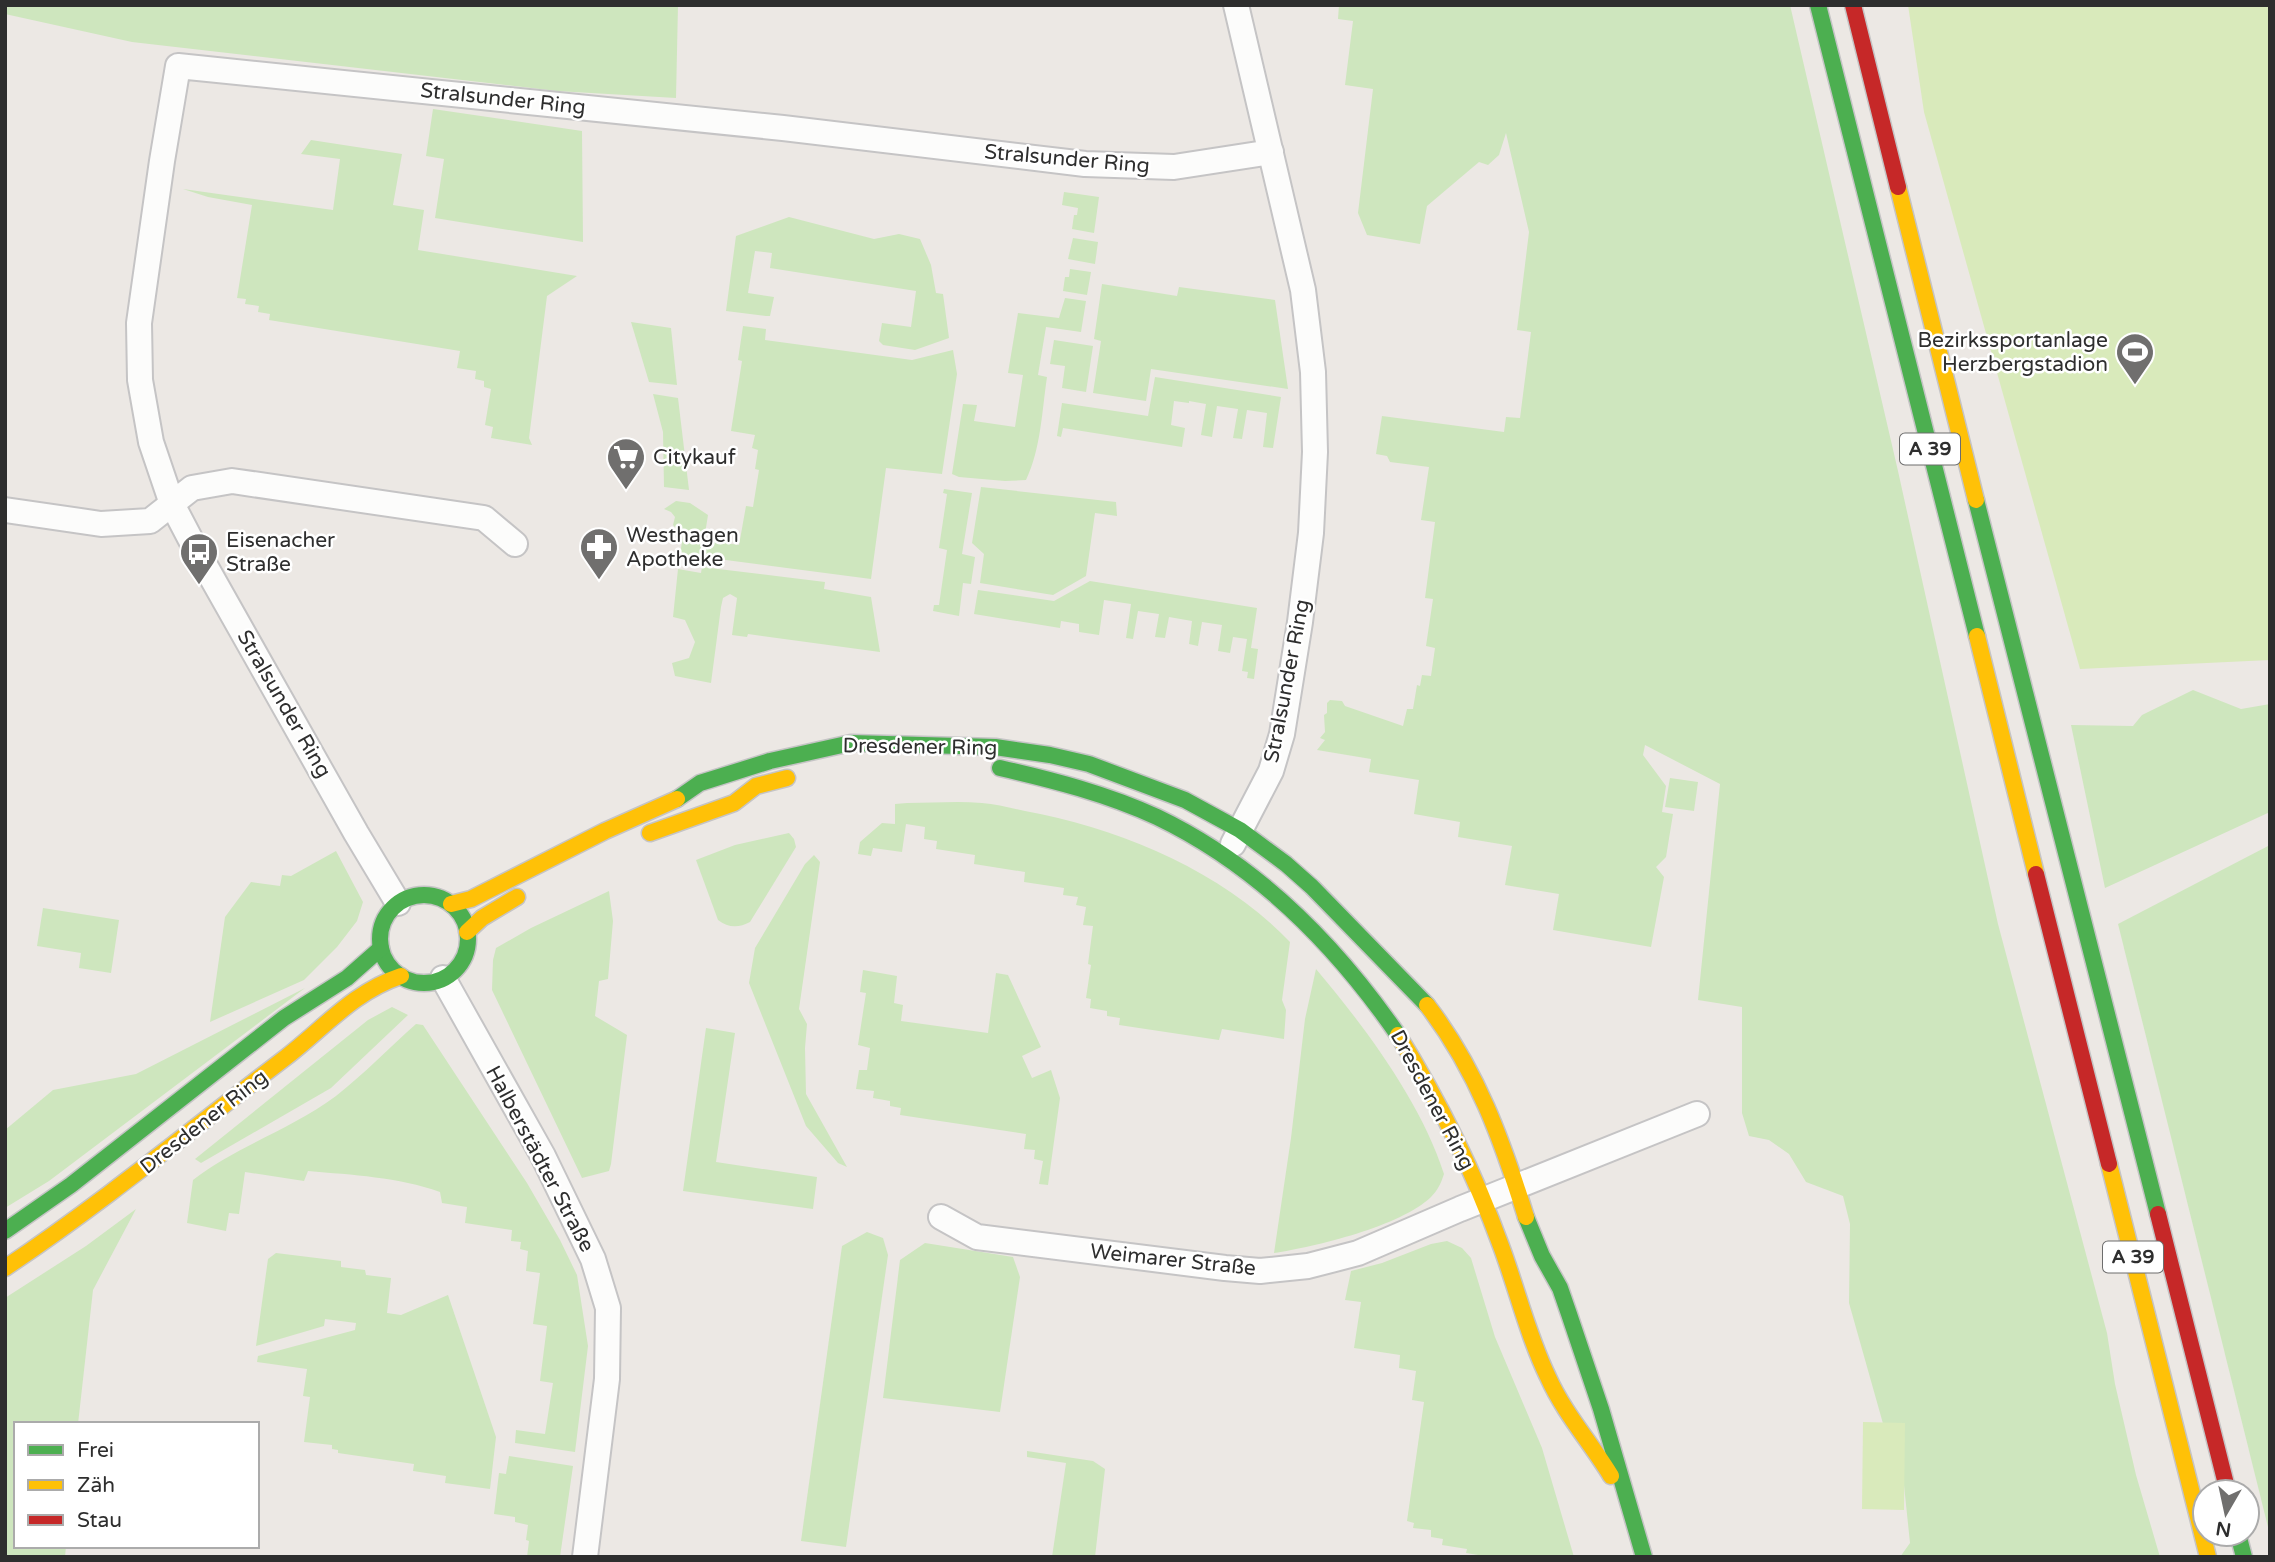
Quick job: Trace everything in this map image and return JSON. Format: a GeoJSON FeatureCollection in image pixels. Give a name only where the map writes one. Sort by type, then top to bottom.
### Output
{"type":"FeatureCollection","features":[{"type":"Feature","properties":{"kind":"main road","name":"A 39"},"geometry":{"type":"LineString","coordinates":[[1818,5],[2208,1557]]}},
{"type":"Feature","properties":{"kind":"main road","name":"A 39"},"geometry":{"type":"LineString","coordinates":[[1853,5],[1961,443],[2224,1478]]}},
{"type":"Feature","properties":{"kind":"main road","name":"Dresdener Ring"},"geometry":{"type":"LineString","coordinates":[[451,904],[471,899],[593,836],[673,802],[700,783],[770,761],[851,743],[963,745],[1050,755],[1126,776],[1185,800],[1240,830],[1312,887],[1421,997],[1450,1035],[1503,1143],[1528,1222],[1542,1256],[1560,1288],[1601,1409],[1644,1557]]}},
{"type":"Feature","properties":{"kind":"main road","name":"Dresdener Ring"},"geometry":{"type":"LineString","coordinates":[[984,766],[1055,781],[1115,801],[1174,826],[1226,856],[1298,916],[1332,949],[1371,996],[1408,1049],[1465,1158],[1483,1200],[1546,1374],[1559,1401],[1600,1456],[1614,1481],[1635,1557]]}},
{"type":"Feature","properties":{"kind":"main road"},"geometry":{"type":"LineString","coordinates":[[640,837],[734,803],[756,786],[805,773]]}},
{"type":"Feature","properties":{"kind":"main road"},"geometry":{"type":"LineString","coordinates":[[467,932],[492,911],[528,891]]}},
{"type":"Feature","properties":{"kind":"main road"},"geometry":{"type":"LineString","coordinates":[[401,976],[385,959],[381,948],[383,923],[398,903],[425,895],[439,897],[451,904],[464,921],[467,932],[465,954],[452,972],[443,978]]}},
{"type":"Feature","properties":{"kind":"main road","name":"Dresdener Ring"},"geometry":{"type":"LineString","coordinates":[[5,1231],[71,1185],[284,1018],[320,998],[359,970],[381,948]]}},
{"type":"Feature","properties":{"kind":"main road","name":"Dresdener Ring"},"geometry":{"type":"LineString","coordinates":[[5,1268],[71,1224],[158,1160],[303,1043],[332,1014],[371,987],[401,976],[422,982],[443,978]]}},
{"type":"Feature","properties":{"kind":"street","name":"Stralsunder Ring"},"geometry":{"type":"LineString","coordinates":[[1236,5],[1302,285],[1313,372],[1315,452],[1311,533],[1282,734],[1271,771],[1240,830]]}},
{"type":"Feature","properties":{"kind":"street","name":"Stralsunder Ring"},"geometry":{"type":"LineString","coordinates":[[398,903],[172,505],[151,442],[140,380],[139,323],[178,65],[783,128],[1085,164],[1174,167],[1271,152]]}},
{"type":"Feature","properties":{"kind":"street"},"geometry":{"type":"LineString","coordinates":[[5,510],[101,524],[150,521],[192,488],[232,481],[484,518],[515,544]]}},
{"type":"Feature","properties":{"kind":"street"},"geometry":{"type":"LineString","coordinates":[[1226,856],[1240,830]]}},
{"type":"Feature","properties":{"kind":"street","name":"Halberstädter Straße"},"geometry":{"type":"LineString","coordinates":[[443,978],[543,1156],[593,1259],[608,1308],[607,1379],[585,1557]]}},
{"type":"Feature","properties":{"kind":"street"},"geometry":{"type":"LineString","coordinates":[[1483,1200],[1697,1114]]}},
{"type":"Feature","properties":{"kind":"street","name":"Weimarer Straße"},"geometry":{"type":"LineString","coordinates":[[941,1217],[977,1237],[1259,1271],[1308,1266],[1358,1253],[1483,1200]]}},
{"type":"Feature","properties":{"kind":"green space"},"geometry":{"type":"Polygon","coordinates":[[[5,5],[678,5],[676,98],[557,91],[132,42],[5,14],[5,5]]]}},
{"type":"Feature","properties":{"kind":"green space"},"geometry":{"type":"Polygon","coordinates":[[[1339,5],[1790,5],[1898,471],[1998,924],[2107,1333],[2115,1384],[2136,1475],[2160,1557],[1900,1557],[1910,1543],[1904,1485],[1893,1459],[1849,1303],[1850,1224],[1843,1196],[1806,1182],[1789,1154],[1769,1140],[1749,1136],[1742,1113],[1742,1007],[1698,1000],[1720,784],[1645,745],[1643,755],[1666,786],[1662,812],[1673,814],[1666,857],[1656,867],[1664,877],[1651,947],[1553,930],[1559,894],[1505,885],[1512,846],[1458,837],[1460,822],[1414,814],[1419,780],[1369,772],[1371,759],[1317,750],[1325,740],[1320,738],[1325,732],[1324,715],[1330,700],[1342,701],[1345,706],[1403,726],[1407,709],[1413,709],[1417,685],[1420,686],[1422,675],[1431,676],[1435,648],[1426,646],[1433,599],[1425,598],[1435,522],[1421,520],[1429,467],[1390,462],[1387,456],[1376,454],[1382,416],[1504,432],[1506,417],[1520,418],[1531,332],[1517,330],[1529,232],[1506,133],[1499,155],[1488,165],[1479,162],[1427,206],[1420,244],[1367,235],[1358,213],[1373,89],[1345,85],[1353,21],[1338,19],[1339,5]]]}},
{"type":"Feature","properties":{"kind":"green space","name":"Bezirkssportanlage Herzbergstadion"},"geometry":{"type":"Polygon","coordinates":[[[1908,5],[2270,5],[2270,660],[2080,669],[1924,112],[1908,5]]]}},
{"type":"Feature","properties":{"kind":"green space"},"geometry":{"type":"Polygon","coordinates":[[[433,109],[582,131],[583,242],[435,218],[444,159],[426,156],[433,109]]]}},
{"type":"Feature","properties":{"kind":"green space"},"geometry":{"type":"Polygon","coordinates":[[[311,140],[402,154],[393,205],[424,210],[418,250],[577,276],[547,296],[529,438],[532,445],[491,438],[493,427],[485,425],[491,389],[484,387],[484,381],[475,379],[476,371],[457,368],[460,351],[269,320],[270,314],[258,312],[259,306],[245,304],[246,299],[237,298],[252,205],[208,197],[183,189],[333,210],[340,159],[301,154],[311,140]]]}},
{"type":"Feature","properties":{"kind":"green space"},"geometry":{"type":"Polygon","coordinates":[[[1064,192],[1099,197],[1094,233],[1072,229],[1078,208],[1062,205],[1064,192]]]}},
{"type":"Feature","properties":{"kind":"green space"},"geometry":{"type":"Polygon","coordinates":[[[789,217],[874,239],[899,234],[920,239],[931,265],[936,293],[943,294],[949,338],[915,350],[883,345],[879,341],[882,323],[911,327],[916,291],[770,268],[772,253],[755,251],[748,293],[774,297],[770,316],[726,311],[736,236],[789,217]]]}},
{"type":"Feature","properties":{"kind":"green space"},"geometry":{"type":"Polygon","coordinates":[[[1073,238],[1098,242],[1095,264],[1068,259],[1073,238]]]}},
{"type":"Feature","properties":{"kind":"green space"},"geometry":{"type":"Polygon","coordinates":[[[1070,269],[1091,272],[1087,295],[1063,291],[1065,277],[1069,277],[1070,269]]]}},
{"type":"Feature","properties":{"kind":"green space"},"geometry":{"type":"Polygon","coordinates":[[[1102,284],[1177,296],[1179,287],[1275,300],[1288,389],[1151,369],[1146,401],[1093,393],[1101,341],[1094,339],[1102,284]]]}},
{"type":"Feature","properties":{"kind":"green space"},"geometry":{"type":"Polygon","coordinates":[[[1065,298],[1086,301],[1081,332],[1046,327],[1038,375],[1047,377],[1042,416],[1035,455],[1026,480],[1005,481],[952,474],[963,404],[977,405],[974,421],[1015,427],[1023,375],[1008,373],[1018,313],[1059,318],[1065,298]]]}},
{"type":"Feature","properties":{"kind":"green space"},"geometry":{"type":"Polygon","coordinates":[[[631,322],[671,328],[677,385],[649,382],[631,322]]]}},
{"type":"Feature","properties":{"kind":"green space"},"geometry":{"type":"Polygon","coordinates":[[[743,326],[766,329],[765,340],[912,360],[953,350],[957,374],[942,474],[886,468],[871,579],[680,554],[683,536],[673,525],[675,517],[664,509],[676,501],[690,503],[708,515],[704,540],[739,545],[746,506],[753,507],[759,470],[755,469],[758,450],[752,448],[755,435],[731,431],[742,361],[738,360],[743,326]]]}},
{"type":"Feature","properties":{"kind":"green space"},"geometry":{"type":"Polygon","coordinates":[[[1054,340],[1093,346],[1086,392],[1062,388],[1065,366],[1050,364],[1054,340]]]}},
{"type":"Feature","properties":{"kind":"green space"},"geometry":{"type":"Polygon","coordinates":[[[1155,377],[1281,397],[1273,448],[1263,447],[1267,413],[1247,410],[1242,439],[1233,438],[1238,409],[1217,406],[1212,437],[1201,435],[1206,404],[1189,401],[1174,401],[1171,425],[1185,428],[1182,447],[1063,428],[1061,437],[1057,436],[1062,403],[1148,416],[1155,377]]]}},
{"type":"Feature","properties":{"kind":"green space"},"geometry":{"type":"Polygon","coordinates":[[[653,394],[678,398],[689,490],[664,487],[663,432],[653,394]]]}},
{"type":"Feature","properties":{"kind":"green space"},"geometry":{"type":"Polygon","coordinates":[[[981,487],[1116,502],[1117,516],[1095,513],[1086,576],[1053,595],[980,583],[984,554],[972,543],[981,487]]]}},
{"type":"Feature","properties":{"kind":"green space"},"geometry":{"type":"Polygon","coordinates":[[[944,489],[972,493],[962,554],[975,557],[971,584],[963,583],[959,616],[933,611],[934,605],[939,605],[947,550],[939,548],[947,494],[943,493],[944,489]]]}},
{"type":"Feature","properties":{"kind":"green space"},"geometry":{"type":"Polygon","coordinates":[[[702,567],[825,582],[824,589],[871,597],[880,652],[748,634],[747,637],[732,635],[737,598],[730,594],[723,598],[721,607],[711,683],[675,676],[672,663],[689,658],[695,642],[685,620],[673,617],[678,569],[701,573],[702,567]]]}},
{"type":"Feature","properties":{"kind":"green space"},"geometry":{"type":"Polygon","coordinates":[[[1090,581],[1257,608],[1251,648],[1258,649],[1254,679],[1247,678],[1248,672],[1242,671],[1247,639],[1233,637],[1230,653],[1218,651],[1222,625],[1202,622],[1198,646],[1189,644],[1192,621],[1169,617],[1165,638],[1155,637],[1159,614],[1138,611],[1133,639],[1126,638],[1131,604],[1104,600],[1099,635],[1079,632],[1079,624],[1061,621],[1060,628],[974,614],[978,590],[1054,601],[1090,581]]]}},
{"type":"Feature","properties":{"kind":"green space"},"geometry":{"type":"Polygon","coordinates":[[[2193,690],[2241,709],[2270,704],[2270,812],[2105,888],[2071,725],[2133,726],[2142,715],[2193,690]]]}},
{"type":"Feature","properties":{"kind":"green space"},"geometry":{"type":"Polygon","coordinates":[[[1670,778],[1698,782],[1694,811],[1665,807],[1670,778]]]}},
{"type":"Feature","properties":{"kind":"green space"},"geometry":{"type":"Polygon","coordinates":[[[964,802],[1003,806],[1097,829],[1168,856],[1233,894],[1263,916],[1290,942],[1282,1000],[1286,1010],[1284,1039],[1222,1029],[1219,1040],[1119,1025],[1120,1018],[1107,1016],[1107,1011],[1090,1008],[1091,999],[1086,998],[1093,926],[1083,925],[1086,907],[1076,905],[1078,897],[1063,895],[1064,888],[1024,882],[1025,872],[974,864],[975,855],[936,849],[937,841],[924,839],[925,827],[906,824],[902,852],[873,848],[871,856],[858,854],[860,842],[882,823],[895,824],[895,804],[964,802]]]}},
{"type":"Feature","properties":{"kind":"green space"},"geometry":{"type":"Polygon","coordinates":[[[789,833],[796,847],[750,922],[734,926],[718,920],[696,860],[735,845],[789,833]]]}},
{"type":"Feature","properties":{"kind":"green space"},"geometry":{"type":"Polygon","coordinates":[[[2270,845],[2270,1535],[2261,1499],[2261,1478],[2256,1478],[2118,924],[2270,845]]]}},
{"type":"Feature","properties":{"kind":"green space"},"geometry":{"type":"Polygon","coordinates":[[[336,851],[363,902],[357,921],[337,947],[304,980],[210,1022],[225,917],[251,882],[280,886],[282,875],[291,876],[336,851]]]}},
{"type":"Feature","properties":{"kind":"green space"},"geometry":{"type":"Polygon","coordinates":[[[814,855],[820,862],[799,1009],[807,1024],[806,1094],[847,1167],[838,1163],[806,1126],[749,983],[755,948],[805,864],[814,855]]]}},
{"type":"Feature","properties":{"kind":"green space"},"geometry":{"type":"Polygon","coordinates":[[[609,891],[613,921],[608,979],[599,981],[595,1016],[627,1035],[609,1171],[582,1178],[492,990],[493,960],[496,948],[609,891]]]}},
{"type":"Feature","properties":{"kind":"green space"},"geometry":{"type":"Polygon","coordinates":[[[43,908],[119,920],[111,973],[79,968],[81,953],[37,946],[43,908]]]}},
{"type":"Feature","properties":{"kind":"green space"},"geometry":{"type":"Polygon","coordinates":[[[1316,969],[1390,1066],[1421,1120],[1444,1174],[1431,1197],[1400,1217],[1357,1234],[1274,1253],[1305,1019],[1316,969]]]}},
{"type":"Feature","properties":{"kind":"green space"},"geometry":{"type":"Polygon","coordinates":[[[863,970],[897,976],[894,1003],[903,1005],[901,1021],[988,1033],[996,973],[1008,975],[1041,1047],[1022,1056],[1032,1078],[1051,1070],[1060,1098],[1048,1185],[1039,1184],[1043,1161],[1034,1159],[1035,1150],[1024,1149],[1026,1134],[900,1115],[901,1108],[890,1106],[890,1101],[873,1098],[874,1091],[856,1089],[859,1070],[867,1070],[870,1048],[858,1045],[866,993],[860,992],[863,970]]]}},
{"type":"Feature","properties":{"kind":"green space"},"geometry":{"type":"Polygon","coordinates":[[[305,988],[49,1181],[5,1208],[5,1130],[53,1090],[136,1074],[305,988]]]}},
{"type":"Feature","properties":{"kind":"green space"},"geometry":{"type":"Polygon","coordinates":[[[392,1007],[408,1015],[331,1088],[201,1163],[195,1159],[368,1020],[392,1007]]]}},
{"type":"Feature","properties":{"kind":"green space"},"geometry":{"type":"Polygon","coordinates":[[[416,1024],[423,1025],[527,1183],[577,1275],[588,1346],[575,1452],[515,1443],[516,1430],[545,1434],[553,1383],[540,1381],[547,1326],[533,1324],[540,1273],[526,1271],[528,1251],[520,1249],[521,1242],[511,1241],[512,1230],[465,1223],[467,1207],[442,1203],[440,1192],[424,1187],[375,1177],[308,1171],[304,1181],[245,1172],[239,1214],[229,1213],[226,1231],[187,1223],[193,1180],[228,1157],[319,1108],[416,1024]]]}},
{"type":"Feature","properties":{"kind":"green space"},"geometry":{"type":"Polygon","coordinates":[[[706,1028],[735,1033],[716,1162],[817,1177],[813,1209],[683,1191],[706,1028]]]}},
{"type":"Feature","properties":{"kind":"green space"},"geometry":{"type":"Polygon","coordinates":[[[136,1209],[93,1290],[78,1422],[14,1422],[14,1548],[66,1548],[65,1557],[5,1557],[5,1298],[86,1246],[136,1209]]]}},
{"type":"Feature","properties":{"kind":"green space"},"geometry":{"type":"Polygon","coordinates":[[[867,1232],[883,1238],[888,1255],[846,1547],[801,1541],[842,1246],[867,1232]]]}},
{"type":"Feature","properties":{"kind":"green space"},"geometry":{"type":"Polygon","coordinates":[[[1447,1241],[1462,1248],[1471,1258],[1495,1337],[1542,1448],[1574,1557],[1490,1557],[1466,1553],[1467,1549],[1442,1545],[1443,1539],[1431,1537],[1431,1530],[1413,1528],[1414,1523],[1407,1521],[1424,1402],[1412,1400],[1416,1371],[1399,1368],[1400,1355],[1354,1348],[1361,1302],[1345,1300],[1351,1271],[1447,1241]]]}},
{"type":"Feature","properties":{"kind":"green space"},"geometry":{"type":"Polygon","coordinates":[[[925,1243],[1013,1257],[1020,1277],[1000,1412],[883,1398],[900,1260],[925,1243]]]}},
{"type":"Feature","properties":{"kind":"green space"},"geometry":{"type":"Polygon","coordinates":[[[276,1253],[341,1261],[341,1267],[365,1270],[366,1275],[391,1278],[387,1313],[401,1315],[448,1295],[496,1437],[490,1489],[445,1483],[446,1476],[413,1471],[414,1464],[338,1453],[338,1450],[332,1449],[332,1445],[304,1442],[310,1397],[303,1396],[307,1369],[257,1362],[258,1356],[355,1330],[356,1323],[325,1319],[324,1326],[256,1346],[268,1259],[276,1253]]]}},
{"type":"Feature","properties":{"kind":"green space"},"geometry":{"type":"Polygon","coordinates":[[[1863,1422],[1905,1423],[1904,1510],[1862,1509],[1863,1422]]]}},
{"type":"Feature","properties":{"kind":"green space"},"geometry":{"type":"Polygon","coordinates":[[[1027,1451],[1093,1461],[1105,1469],[1095,1557],[1052,1557],[1066,1463],[1027,1457],[1027,1451]]]}},
{"type":"Feature","properties":{"kind":"green space"},"geometry":{"type":"Polygon","coordinates":[[[509,1456],[573,1466],[560,1557],[527,1557],[528,1525],[515,1522],[515,1517],[494,1514],[499,1473],[506,1474],[509,1456]]]}},
{"type":"Feature","properties":{"kind":"traffic: fast"},"geometry":{"type":"LineString","coordinates":[[1818,5],[1977,636]]}},
{"type":"Feature","properties":{"kind":"traffic: fast"},"geometry":{"type":"LineString","coordinates":[[1976,500],[2158,1214]]}},
{"type":"Feature","properties":{"kind":"traffic: fast"},"geometry":{"type":"LineString","coordinates":[[677,799],[700,783],[770,761],[851,743],[995,747],[1089,764],[1185,800],[1240,830],[1312,887],[1427,1005]]}},
{"type":"Feature","properties":{"kind":"traffic: fast"},"geometry":{"type":"LineString","coordinates":[[1000,768],[1080,788],[1119,801],[1194,836],[1261,883],[1292,910],[1348,970],[1398,1035]]}},
{"type":"Feature","properties":{"kind":"traffic: fast"},"geometry":{"type":"LineString","coordinates":[[424,895],[441,899],[455,908],[464,922],[468,939],[464,956],[455,970],[441,979],[424,983],[407,979],[393,970],[384,956],[380,939],[384,922],[393,908],[407,899],[424,895]]}},
{"type":"Feature","properties":{"kind":"traffic: fast"},"geometry":{"type":"LineString","coordinates":[[5,1231],[71,1185],[284,1018],[347,978],[381,948]]}},
{"type":"Feature","properties":{"kind":"traffic: fast"},"geometry":{"type":"LineString","coordinates":[[1526,1217],[1542,1256],[1560,1288],[1601,1409],[1644,1557]]}},
{"type":"Feature","properties":{"kind":"traffic: fast"},"geometry":{"type":"LineString","coordinates":[[2242,1548],[2244,1557]]}},
{"type":"Feature","properties":{"kind":"traffic: slow"},"geometry":{"type":"LineString","coordinates":[[1898,187],[1976,500]]}},
{"type":"Feature","properties":{"kind":"traffic: slow"},"geometry":{"type":"LineString","coordinates":[[1977,636],[2036,874]]}},
{"type":"Feature","properties":{"kind":"traffic: slow"},"geometry":{"type":"LineString","coordinates":[[650,833],[734,803],[756,786],[787,778]]}},
{"type":"Feature","properties":{"kind":"traffic: slow"},"geometry":{"type":"LineString","coordinates":[[451,904],[471,899],[605,831],[677,799]]}},
{"type":"Feature","properties":{"kind":"traffic: slow"},"geometry":{"type":"LineString","coordinates":[[467,932],[482,918],[517,897]]}},
{"type":"Feature","properties":{"kind":"traffic: slow"},"geometry":{"type":"LineString","coordinates":[[5,1268],[77,1218],[285,1058],[353,1001],[401,976]]}},
{"type":"Feature","properties":{"kind":"traffic: slow"},"geometry":{"type":"LineString","coordinates":[[1427,1005],[1474,1080],[1497,1133],[1526,1217]]}},
{"type":"Feature","properties":{"kind":"traffic: slow"},"geometry":{"type":"LineString","coordinates":[[1398,1035],[1428,1086],[1468,1165],[1501,1246],[1534,1345],[1548,1377],[1562,1403],[1611,1476]]}},
{"type":"Feature","properties":{"kind":"traffic: slow"},"geometry":{"type":"LineString","coordinates":[[2109,1164],[2208,1557]]}},
{"type":"Feature","properties":{"kind":"traffic: jam"},"geometry":{"type":"LineString","coordinates":[[1853,5],[1898,187]]}},
{"type":"Feature","properties":{"kind":"traffic: jam"},"geometry":{"type":"LineString","coordinates":[[2036,874],[2109,1164]]}},
{"type":"Feature","properties":{"kind":"traffic: jam"},"geometry":{"type":"LineString","coordinates":[[2158,1214],[2224,1478]]}},
{"type":"Feature","properties":{"kind":"place","name":"Bezirkssportanlage Herzbergstadion"},"geometry":{"type":"Point","coordinates":[2135,386]}},
{"type":"Feature","properties":{"kind":"place","name":"Citykauf"},"geometry":{"type":"Point","coordinates":[626,491]}},
{"type":"Feature","properties":{"kind":"place","name":"Westhagen Apotheke"},"geometry":{"type":"Point","coordinates":[599,581]}},
{"type":"Feature","properties":{"kind":"place","name":"Eisenacher Straße"},"geometry":{"type":"Point","coordinates":[199,586]}}]}
